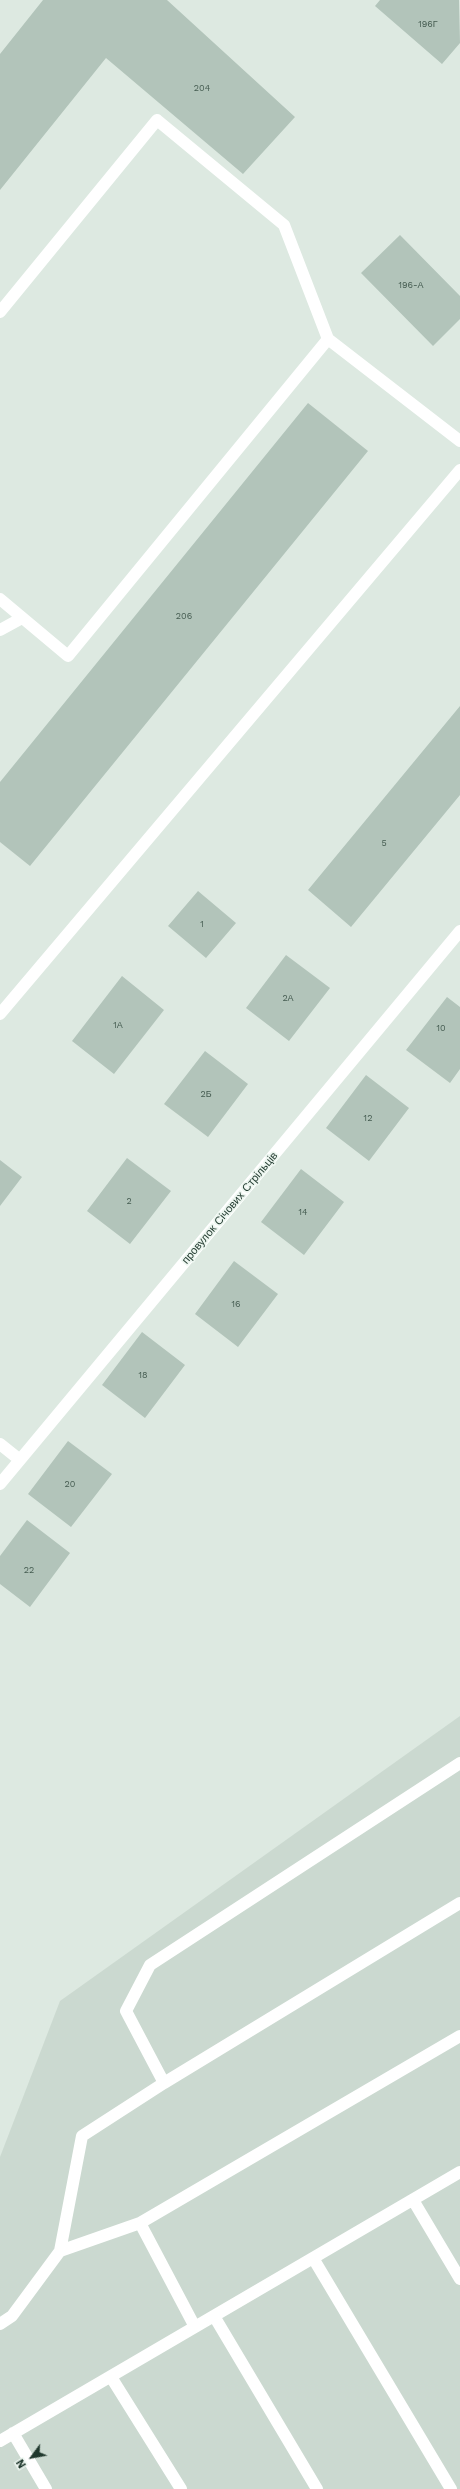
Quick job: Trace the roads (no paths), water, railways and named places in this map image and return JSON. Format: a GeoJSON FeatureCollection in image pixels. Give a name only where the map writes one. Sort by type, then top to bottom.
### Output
{"type":"FeatureCollection","features":[{"type":"Feature","properties":{"kind":"street"},"geometry":{"type":"LineString","coordinates":[[0,312],[157,120],[284,225],[328,339],[460,441]]}},
{"type":"Feature","properties":{"kind":"street"},"geometry":{"type":"LineString","coordinates":[[0,599],[68,656],[328,339]]}},
{"type":"Feature","properties":{"kind":"street"},"geometry":{"type":"LineString","coordinates":[[0,1014],[460,470]]}},
{"type":"Feature","properties":{"kind":"street"},"geometry":{"type":"LineString","coordinates":[[0,630],[22,618]]}},
{"type":"Feature","properties":{"kind":"street","name":"провулок Січових Стрільців"},"geometry":{"type":"LineString","coordinates":[[0,1484],[460,931]]}},
{"type":"Feature","properties":{"kind":"street"},"geometry":{"type":"LineString","coordinates":[[0,1444],[20,1460]]}},
{"type":"Feature","properties":{"kind":"street"},"geometry":{"type":"LineString","coordinates":[[164,2083],[126,2011],[150,1965],[460,1763]]}},
{"type":"Feature","properties":{"kind":"street"},"geometry":{"type":"LineString","coordinates":[[0,2324],[12,2316],[60,2251],[82,2136],[164,2083],[460,1904]]}},
{"type":"Feature","properties":{"kind":"street"},"geometry":{"type":"LineString","coordinates":[[60,2251],[140,2223],[460,2036]]}},
{"type":"Feature","properties":{"kind":"street"},"geometry":{"type":"LineString","coordinates":[[0,2441],[460,2172]]}},
{"type":"Feature","properties":{"kind":"street"},"geometry":{"type":"LineString","coordinates":[[413,2200],[460,2279]]}},
{"type":"Feature","properties":{"kind":"street"},"geometry":{"type":"LineString","coordinates":[[140,2223],[195,2327]]}},
{"type":"Feature","properties":{"kind":"street"},"geometry":{"type":"LineString","coordinates":[[313,2258],[451,2489]]}},
{"type":"Feature","properties":{"kind":"street"},"geometry":{"type":"LineString","coordinates":[[214,2316],[317,2489]]}},
{"type":"Feature","properties":{"kind":"street"},"geometry":{"type":"LineString","coordinates":[[111,2377],[181,2489]]}},
{"type":"Feature","properties":{"kind":"street"},"geometry":{"type":"LineString","coordinates":[[14,2434],[46,2489]]}}]}
